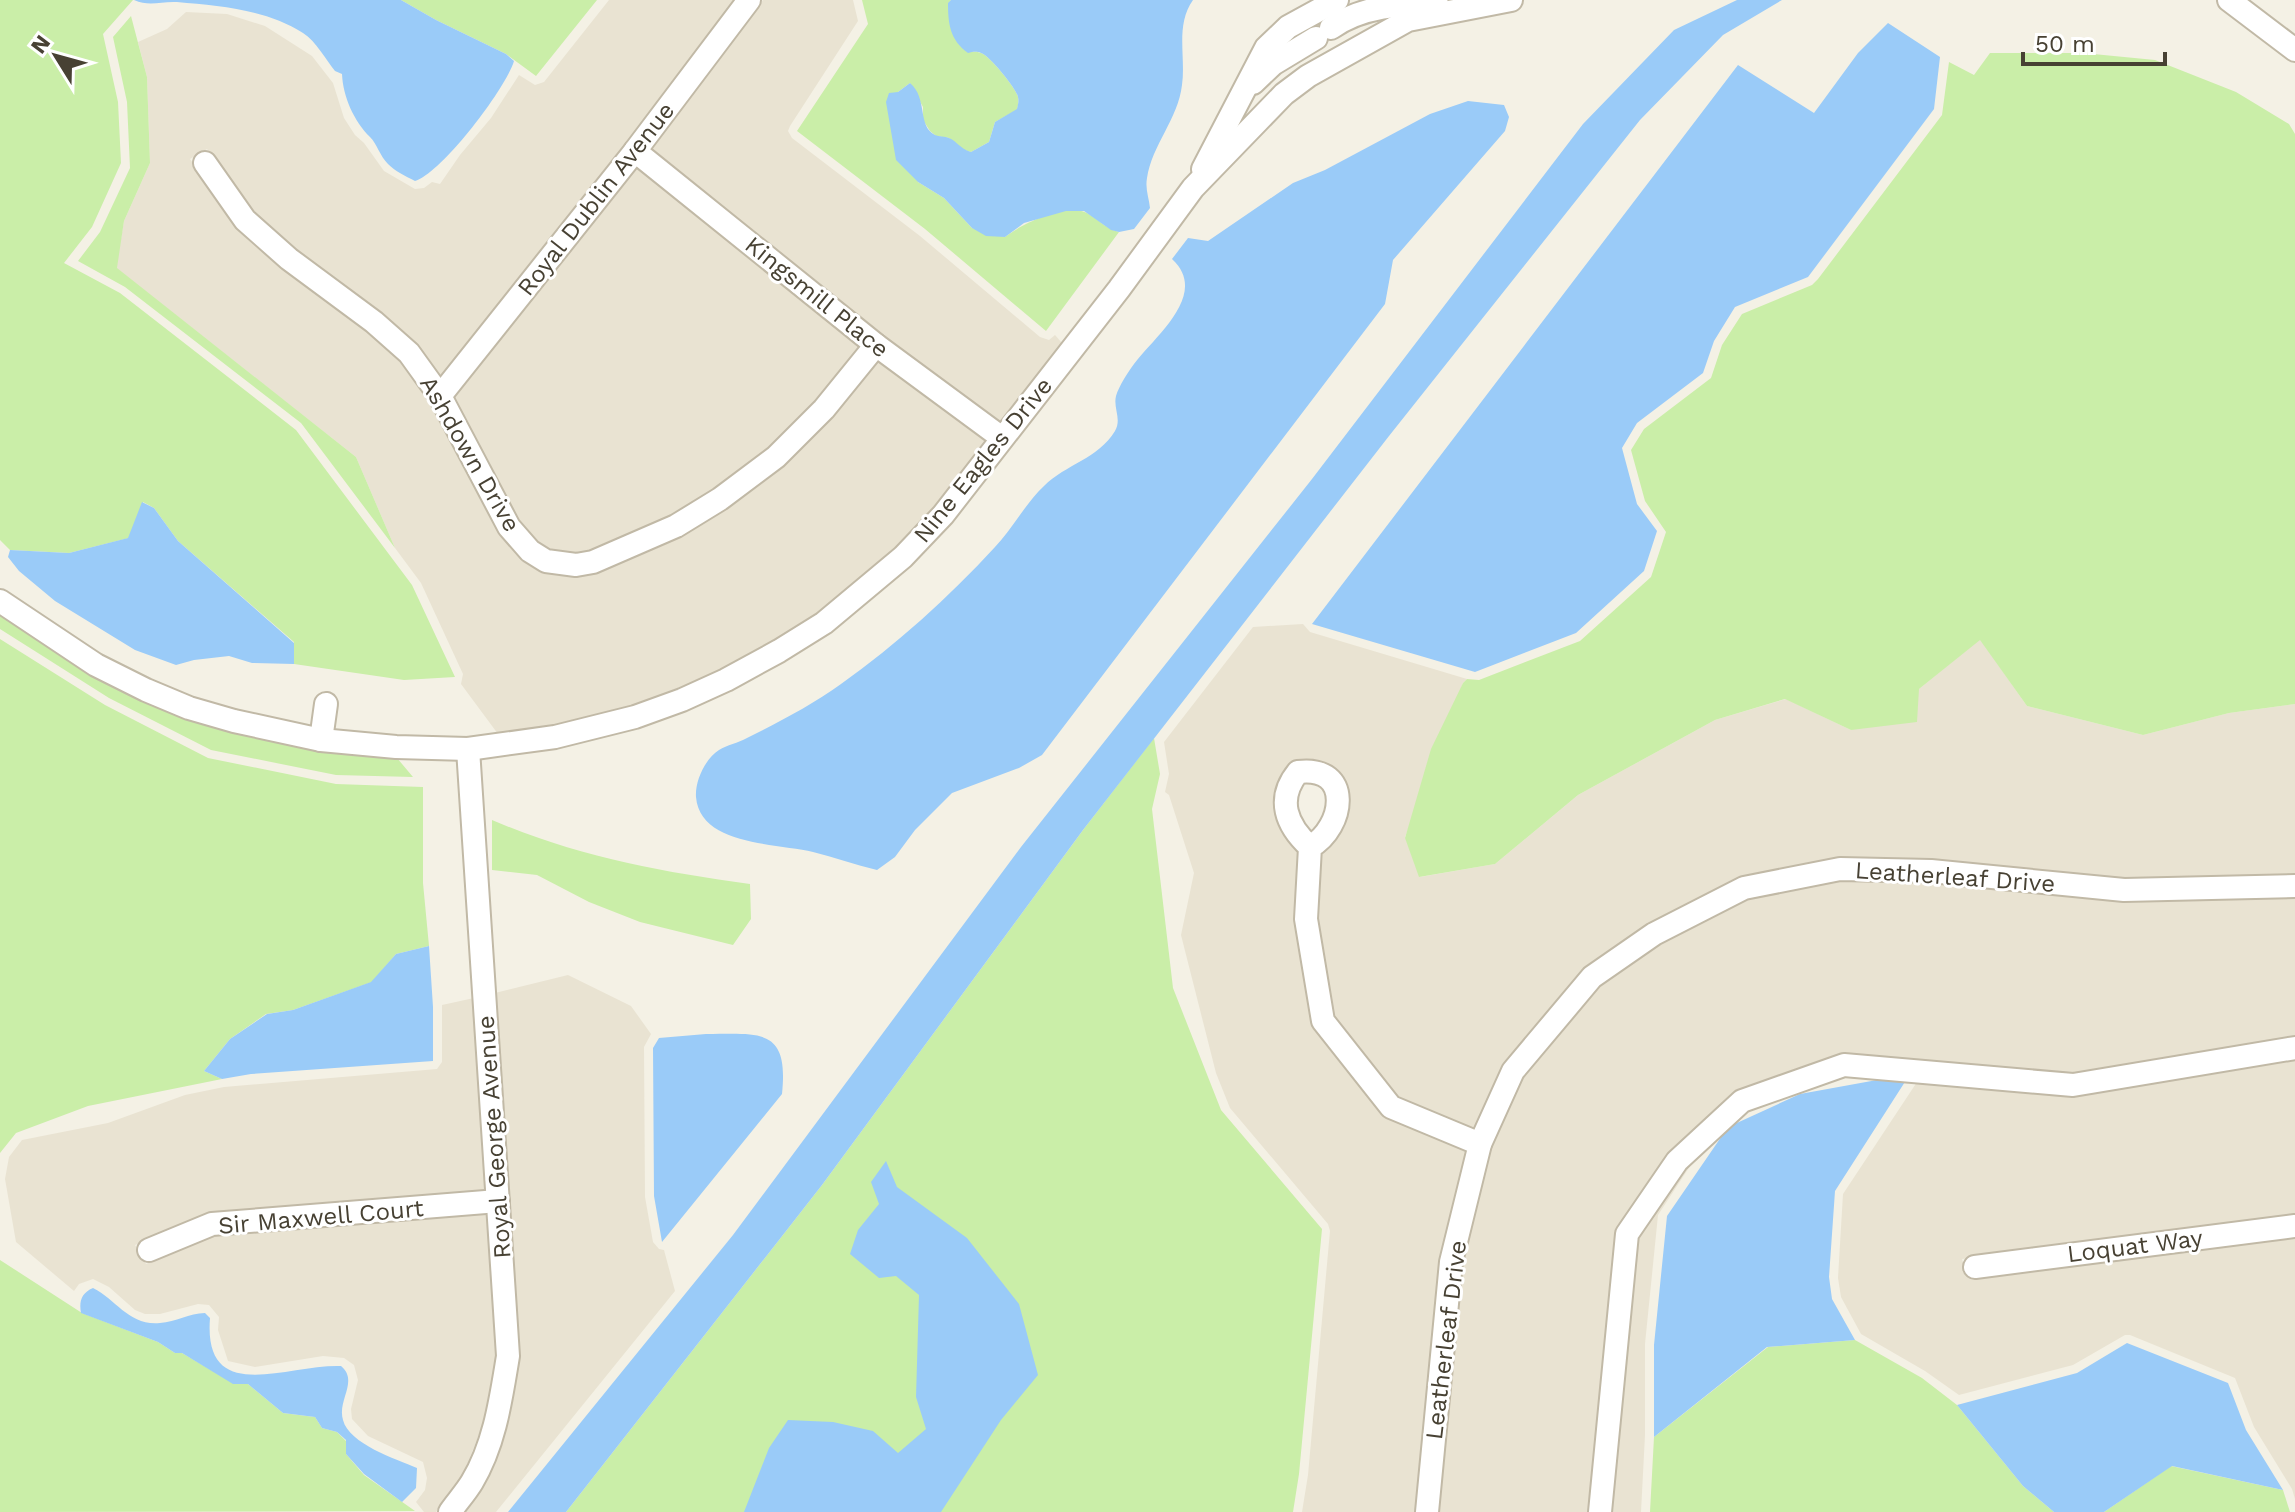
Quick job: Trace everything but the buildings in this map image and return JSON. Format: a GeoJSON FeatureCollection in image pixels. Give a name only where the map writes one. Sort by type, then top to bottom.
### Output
{"type":"FeatureCollection","features":[{"type":"Feature","properties":{"kind":"street","name":"Royal Dublin Avenue"},"geometry":{"type":"LineString","coordinates":[[440,396],[635,151],[749,0]]}},
{"type":"Feature","properties":{"kind":"street","name":"Nine Eagles Drive"},"geometry":{"type":"LineString","coordinates":[[1193,188],[1266,48],[1288,27],[1337,0]]}},
{"type":"Feature","properties":{"kind":"street"},"geometry":{"type":"LineString","coordinates":[[2229,0],[2295,50]]}},
{"type":"Feature","properties":{"kind":"street","name":"Nine Eagles Drive"},"geometry":{"type":"LineString","coordinates":[[1238,98],[1273,64],[1343,20],[1366,11],[1405,4],[1490,1]]}},
{"type":"Feature","properties":{"kind":"street","name":"Nine Eagles Drive"},"geometry":{"type":"LineString","coordinates":[[0,601],[96,665],[146,690],[189,708],[234,721],[321,740],[396,747],[468,749],[555,737],[635,717],[726,680],[779,651],[824,623],[903,557],[943,515],[1119,289],[1193,188],[1265,112],[1308,76],[1408,20],[1490,1]]}},
{"type":"Feature","properties":{"kind":"street","name":"Kingsmill Place"},"geometry":{"type":"LineString","coordinates":[[635,151],[876,345],[1002,438]]}},
{"type":"Feature","properties":{"kind":"street","name":"Ashdown Drive"},"geometry":{"type":"LineString","coordinates":[[205,163],[245,220],[289,259],[374,322],[409,353],[440,396],[509,527],[530,551],[546,561],[576,565],[593,562],[676,526],[720,499],[776,457],[824,409],[876,345]]}},
{"type":"Feature","properties":{"kind":"street"},"geometry":{"type":"LineString","coordinates":[[321,740],[326,704]]}},
{"type":"Feature","properties":{"kind":"street","name":"Royal George Avenue"},"geometry":{"type":"LineString","coordinates":[[450,1512],[473,1481],[487,1448],[499,1412],[508,1356],[468,749]]}},
{"type":"Feature","properties":{"kind":"street"},"geometry":{"type":"LineString","coordinates":[[1310,847],[1306,919],[1323,1021],[1391,1107],[1480,1144]]}},
{"type":"Feature","properties":{"kind":"street","name":"Leatherleaf Drive"},"geometry":{"type":"LineString","coordinates":[[1427,1512],[1451,1262],[1480,1144],[1513,1071],[1592,977],[1654,934],[1744,888],[1840,869],[1931,871],[2124,890],[2295,886]]}},
{"type":"Feature","properties":{"kind":"street"},"geometry":{"type":"LineString","coordinates":[[1600,1512],[1627,1234],[1677,1161],[1742,1101],[1844,1065],[2073,1085],[2295,1048]]}},
{"type":"Feature","properties":{"kind":"street","name":"Sir Maxwell Court"},"geometry":{"type":"LineString","coordinates":[[149,1250],[212,1224],[498,1201]]}},
{"type":"Feature","properties":{"kind":"street","name":"Loquat Way"},"geometry":{"type":"LineString","coordinates":[[1975,1267],[2295,1226]]}},
{"type":"Feature","properties":{"kind":"shaded area"},"geometry":{"type":"Polygon","coordinates":[[[609,0],[736,0],[440,379],[253,214],[207,149],[190,159],[239,227],[401,360],[545,571],[682,535],[727,508],[784,465],[832,416],[879,359],[987,440],[934,508],[896,549],[817,614],[773,642],[720,671],[631,707],[552,727],[498,734],[461,684],[463,674],[421,583],[395,548],[356,457],[116,268],[124,221],[150,163],[147,77],[138,42],[167,29],[186,12],[227,14],[265,26],[312,56],[333,83],[344,118],[355,135],[384,171],[415,189],[424,188],[432,182],[440,184],[491,118],[519,75],[535,85],[544,82],[609,0]]]}},
{"type":"Feature","properties":{"kind":"shaded area"},"geometry":{"type":"Polygon","coordinates":[[[763,0],[853,0],[858,21],[790,126],[788,131],[792,138],[920,236],[1040,337],[1049,340],[1055,335],[1062,343],[999,424],[882,337],[650,150],[763,0]]]}},
{"type":"Feature","properties":{"kind":"shaded area"},"geometry":{"type":"Polygon","coordinates":[[[638,165],[862,345],[815,402],[768,449],[714,491],[670,517],[588,552],[574,555],[549,551],[536,544],[518,522],[452,398],[638,165]]]}},
{"type":"Feature","properties":{"kind":"shaded area"},"geometry":{"type":"Polygon","coordinates":[[[1303,624],[1310,632],[1467,679],[1405,837],[1420,877],[1495,864],[1578,795],[1715,720],[1786,699],[1851,730],[1919,689],[1980,639],[2027,706],[2143,735],[2229,713],[2295,704],[2295,875],[2123,880],[1837,859],[1648,925],[1505,1064],[1473,1131],[1398,1099],[1333,1018],[1317,920],[1320,854],[1334,841],[1347,817],[1350,797],[1345,783],[1326,766],[1307,761],[1290,765],[1280,777],[1273,800],[1284,831],[1299,851],[1312,1021],[1383,1112],[1467,1150],[1440,1260],[1416,1512],[1302,1512],[1330,1231],[1328,1224],[1230,1108],[1216,1073],[1181,935],[1194,873],[1169,795],[1165,792],[1169,774],[1164,742],[1253,627],[1303,624]]]}},
{"type":"Feature","properties":{"kind":"shaded area"},"geometry":{"type":"Polygon","coordinates":[[[1842,879],[2295,896],[2295,1038],[2071,1075],[1844,1055],[1734,1093],[1668,1155],[1616,1232],[1589,1512],[1438,1512],[1462,1265],[1490,1149],[1522,1077],[1600,985],[1660,943],[1748,898],[1842,879]]]}},
{"type":"Feature","properties":{"kind":"shaded area"},"geometry":{"type":"Polygon","coordinates":[[[568,975],[631,1006],[651,1034],[644,1047],[645,1197],[653,1242],[664,1250],[675,1291],[496,1512],[463,1512],[482,1488],[497,1453],[509,1416],[518,1356],[495,993],[568,975]]]}},
{"type":"Feature","properties":{"kind":"shaded area"},"geometry":{"type":"Polygon","coordinates":[[[474,998],[487,1192],[210,1214],[135,1245],[146,1264],[216,1234],[488,1213],[497,1354],[489,1409],[463,1475],[436,1512],[424,1512],[416,1502],[425,1490],[427,1478],[423,1462],[368,1436],[352,1419],[351,1409],[358,1380],[354,1365],[344,1358],[323,1356],[255,1367],[228,1361],[218,1330],[219,1317],[209,1305],[198,1304],[160,1314],[145,1314],[93,1279],[79,1284],[74,1291],[16,1242],[5,1179],[9,1157],[22,1140],[108,1123],[185,1095],[224,1087],[437,1069],[442,1062],[442,1005],[474,998]]]}},
{"type":"Feature","properties":{"kind":"shaded area"},"geometry":{"type":"Polygon","coordinates":[[[2295,1059],[2295,1215],[1962,1259],[1968,1278],[2295,1236],[2295,1499],[2254,1427],[2235,1378],[2130,1335],[2073,1365],[1959,1395],[1925,1371],[1861,1334],[1841,1297],[1838,1278],[1843,1194],[1917,1082],[2075,1095],[2295,1059]]]}},
{"type":"Feature","properties":{"kind":"shaded area"},"geometry":{"type":"Polygon","coordinates":[[[1694,1160],[1658,1215],[1645,1344],[1641,1512],[1610,1512],[1637,1239],[1685,1168],[1694,1160]]]}},
{"type":"Feature","properties":{"kind":"green space"},"geometry":{"type":"Polygon","coordinates":[[[0,0],[133,0],[103,34],[118,102],[121,163],[92,227],[64,263],[120,293],[296,430],[412,585],[455,677],[404,680],[294,664],[294,642],[178,541],[154,508],[143,502],[129,538],[69,553],[10,550],[0,540],[0,0]]]}},
{"type":"Feature","properties":{"kind":"green space"},"geometry":{"type":"Polygon","coordinates":[[[401,0],[597,0],[536,76],[506,54],[401,0]]]}},
{"type":"Feature","properties":{"kind":"green space"},"geometry":{"type":"Polygon","coordinates":[[[862,0],[951,0],[948,4],[951,25],[958,42],[968,52],[979,52],[990,59],[1018,97],[1017,110],[995,122],[989,142],[971,152],[960,149],[949,138],[936,136],[930,131],[923,120],[923,107],[910,83],[898,92],[918,182],[944,198],[972,228],[1005,237],[1033,221],[1068,210],[1087,213],[1119,232],[1046,331],[925,229],[797,131],[868,24],[862,0]]]}},
{"type":"Feature","properties":{"kind":"green space"},"geometry":{"type":"Polygon","coordinates":[[[131,16],[147,77],[150,163],[124,221],[117,268],[356,457],[395,548],[301,423],[125,287],[78,261],[100,232],[130,168],[127,102],[113,37],[131,16]]]}},
{"type":"Feature","properties":{"kind":"green space"},"geometry":{"type":"Polygon","coordinates":[[[1990,53],[2083,53],[2155,60],[2236,92],[2289,124],[2295,134],[2295,704],[2229,713],[2143,735],[2027,706],[1980,640],[1919,689],[1917,722],[1851,730],[1785,699],[1715,720],[1578,795],[1495,864],[1419,877],[1405,838],[1431,749],[1463,683],[1467,679],[1479,680],[1580,641],[1651,577],[1666,532],[1645,501],[1631,450],[1644,429],[1711,378],[1722,345],[1742,314],[1812,285],[1818,279],[1942,115],[1949,62],[1974,75],[1990,53]]]}},
{"type":"Feature","properties":{"kind":"green space"},"geometry":{"type":"Polygon","coordinates":[[[0,613],[232,731],[320,750],[397,758],[413,777],[336,775],[211,750],[109,698],[0,629],[0,613]]]}},
{"type":"Feature","properties":{"kind":"green space"},"geometry":{"type":"Polygon","coordinates":[[[0,639],[105,705],[208,758],[336,784],[423,787],[423,883],[429,946],[396,954],[372,982],[293,1010],[266,1014],[230,1039],[204,1071],[222,1079],[88,1106],[16,1133],[0,1153],[0,639]]]}},
{"type":"Feature","properties":{"kind":"green space"},"geometry":{"type":"Polygon","coordinates":[[[1154,738],[1160,774],[1152,809],[1173,988],[1221,1110],[1322,1229],[1293,1512],[566,1512],[822,1185],[1154,738]]]}},
{"type":"Feature","properties":{"kind":"green space"},"geometry":{"type":"Polygon","coordinates":[[[492,820],[555,844],[619,861],[750,884],[751,919],[733,945],[640,922],[589,902],[537,875],[492,870],[492,820]]]}},
{"type":"Feature","properties":{"kind":"green space"},"geometry":{"type":"Polygon","coordinates":[[[0,1260],[82,1313],[158,1342],[175,1353],[182,1353],[233,1383],[248,1384],[283,1413],[315,1417],[322,1428],[337,1432],[346,1441],[346,1454],[364,1475],[415,1511],[0,1512],[0,1260]]]}},
{"type":"Feature","properties":{"kind":"green space"},"geometry":{"type":"Polygon","coordinates":[[[1855,1340],[1922,1378],[1957,1405],[2023,1486],[2054,1512],[1650,1512],[1654,1437],[1768,1347],[1855,1340]]]}},
{"type":"Feature","properties":{"kind":"green space"},"geometry":{"type":"Polygon","coordinates":[[[2171,1466],[2283,1490],[2290,1512],[2104,1512],[2171,1466]]]}},
{"type":"Feature","properties":{"kind":"water"},"geometry":{"type":"Polygon","coordinates":[[[134,0],[401,0],[514,61],[499,90],[472,128],[441,163],[415,181],[385,161],[350,108],[342,74],[335,71],[308,36],[273,19],[242,10],[134,0]]]}},
{"type":"Feature","properties":{"kind":"water"},"geometry":{"type":"Polygon","coordinates":[[[951,0],[1193,0],[1184,20],[1180,97],[1150,166],[1146,186],[1150,208],[1134,229],[1111,230],[1084,211],[1066,211],[1024,223],[1005,237],[986,236],[972,228],[944,198],[918,182],[896,160],[886,102],[889,93],[898,92],[910,83],[919,96],[929,131],[949,138],[971,152],[989,142],[995,122],[1017,109],[1016,93],[996,65],[981,53],[968,53],[954,37],[949,18],[948,3],[951,0]]]}},
{"type":"Feature","properties":{"kind":"water"},"geometry":{"type":"Polygon","coordinates":[[[1737,0],[1782,0],[1723,35],[1640,120],[1389,436],[1083,830],[822,1185],[566,1512],[508,1512],[733,1235],[1021,847],[1312,479],[1583,124],[1674,30],[1737,0]]]}},
{"type":"Feature","properties":{"kind":"water"},"geometry":{"type":"Polygon","coordinates":[[[1888,23],[1940,57],[1934,109],[1808,277],[1735,307],[1714,341],[1703,373],[1637,423],[1622,448],[1637,504],[1657,531],[1644,571],[1576,633],[1475,672],[1312,624],[1738,65],[1814,113],[1858,53],[1888,23]]]}},
{"type":"Feature","properties":{"kind":"water"},"geometry":{"type":"Polygon","coordinates":[[[1468,101],[1504,105],[1509,117],[1505,131],[1393,260],[1385,304],[1042,755],[1019,768],[952,793],[915,830],[895,857],[877,870],[813,852],[742,840],[711,825],[701,813],[696,791],[702,771],[714,754],[807,706],[882,653],[977,566],[1044,486],[1108,440],[1117,427],[1115,400],[1121,384],[1165,328],[1182,300],[1185,286],[1182,272],[1172,259],[1188,238],[1208,241],[1293,183],[1325,170],[1430,114],[1468,101]]]}},
{"type":"Feature","properties":{"kind":"water"},"geometry":{"type":"Polygon","coordinates":[[[142,502],[154,508],[178,541],[294,643],[294,664],[252,663],[229,656],[176,665],[135,650],[55,601],[19,571],[8,557],[10,550],[69,553],[128,538],[142,502]]]}},
{"type":"Feature","properties":{"kind":"water"},"geometry":{"type":"Polygon","coordinates":[[[429,946],[433,1061],[251,1074],[222,1079],[204,1071],[230,1039],[267,1014],[293,1010],[371,982],[396,954],[429,946]]]}},
{"type":"Feature","properties":{"kind":"water"},"geometry":{"type":"Polygon","coordinates":[[[706,1034],[756,1035],[767,1039],[781,1056],[782,1094],[662,1242],[654,1196],[653,1048],[659,1038],[706,1034]]]}},
{"type":"Feature","properties":{"kind":"water"},"geometry":{"type":"Polygon","coordinates":[[[1910,1074],[1835,1191],[1829,1277],[1832,1299],[1855,1340],[1767,1347],[1654,1437],[1654,1345],[1667,1216],[1728,1127],[1800,1094],[1910,1074]]]}},
{"type":"Feature","properties":{"kind":"water"},"geometry":{"type":"Polygon","coordinates":[[[886,1161],[897,1187],[967,1238],[1019,1304],[1038,1375],[1001,1420],[941,1512],[744,1512],[769,1448],[788,1420],[833,1422],[873,1431],[898,1453],[926,1429],[916,1397],[919,1295],[896,1276],[879,1278],[850,1254],[858,1230],[879,1204],[871,1182],[886,1161]]]}},
{"type":"Feature","properties":{"kind":"water"},"geometry":{"type":"Polygon","coordinates":[[[93,1288],[132,1316],[149,1323],[205,1313],[210,1318],[211,1346],[220,1363],[234,1372],[253,1375],[341,1366],[348,1378],[342,1413],[347,1429],[374,1450],[417,1468],[416,1488],[402,1502],[364,1474],[346,1454],[346,1440],[337,1432],[322,1428],[315,1417],[283,1413],[248,1384],[233,1384],[182,1353],[175,1353],[158,1342],[81,1313],[82,1298],[93,1288]]]}},
{"type":"Feature","properties":{"kind":"water"},"geometry":{"type":"Polygon","coordinates":[[[2127,1343],[2228,1383],[2246,1430],[2283,1490],[2172,1466],[2104,1512],[2054,1512],[2023,1486],[1957,1405],[2077,1373],[2127,1343]]]}}]}
